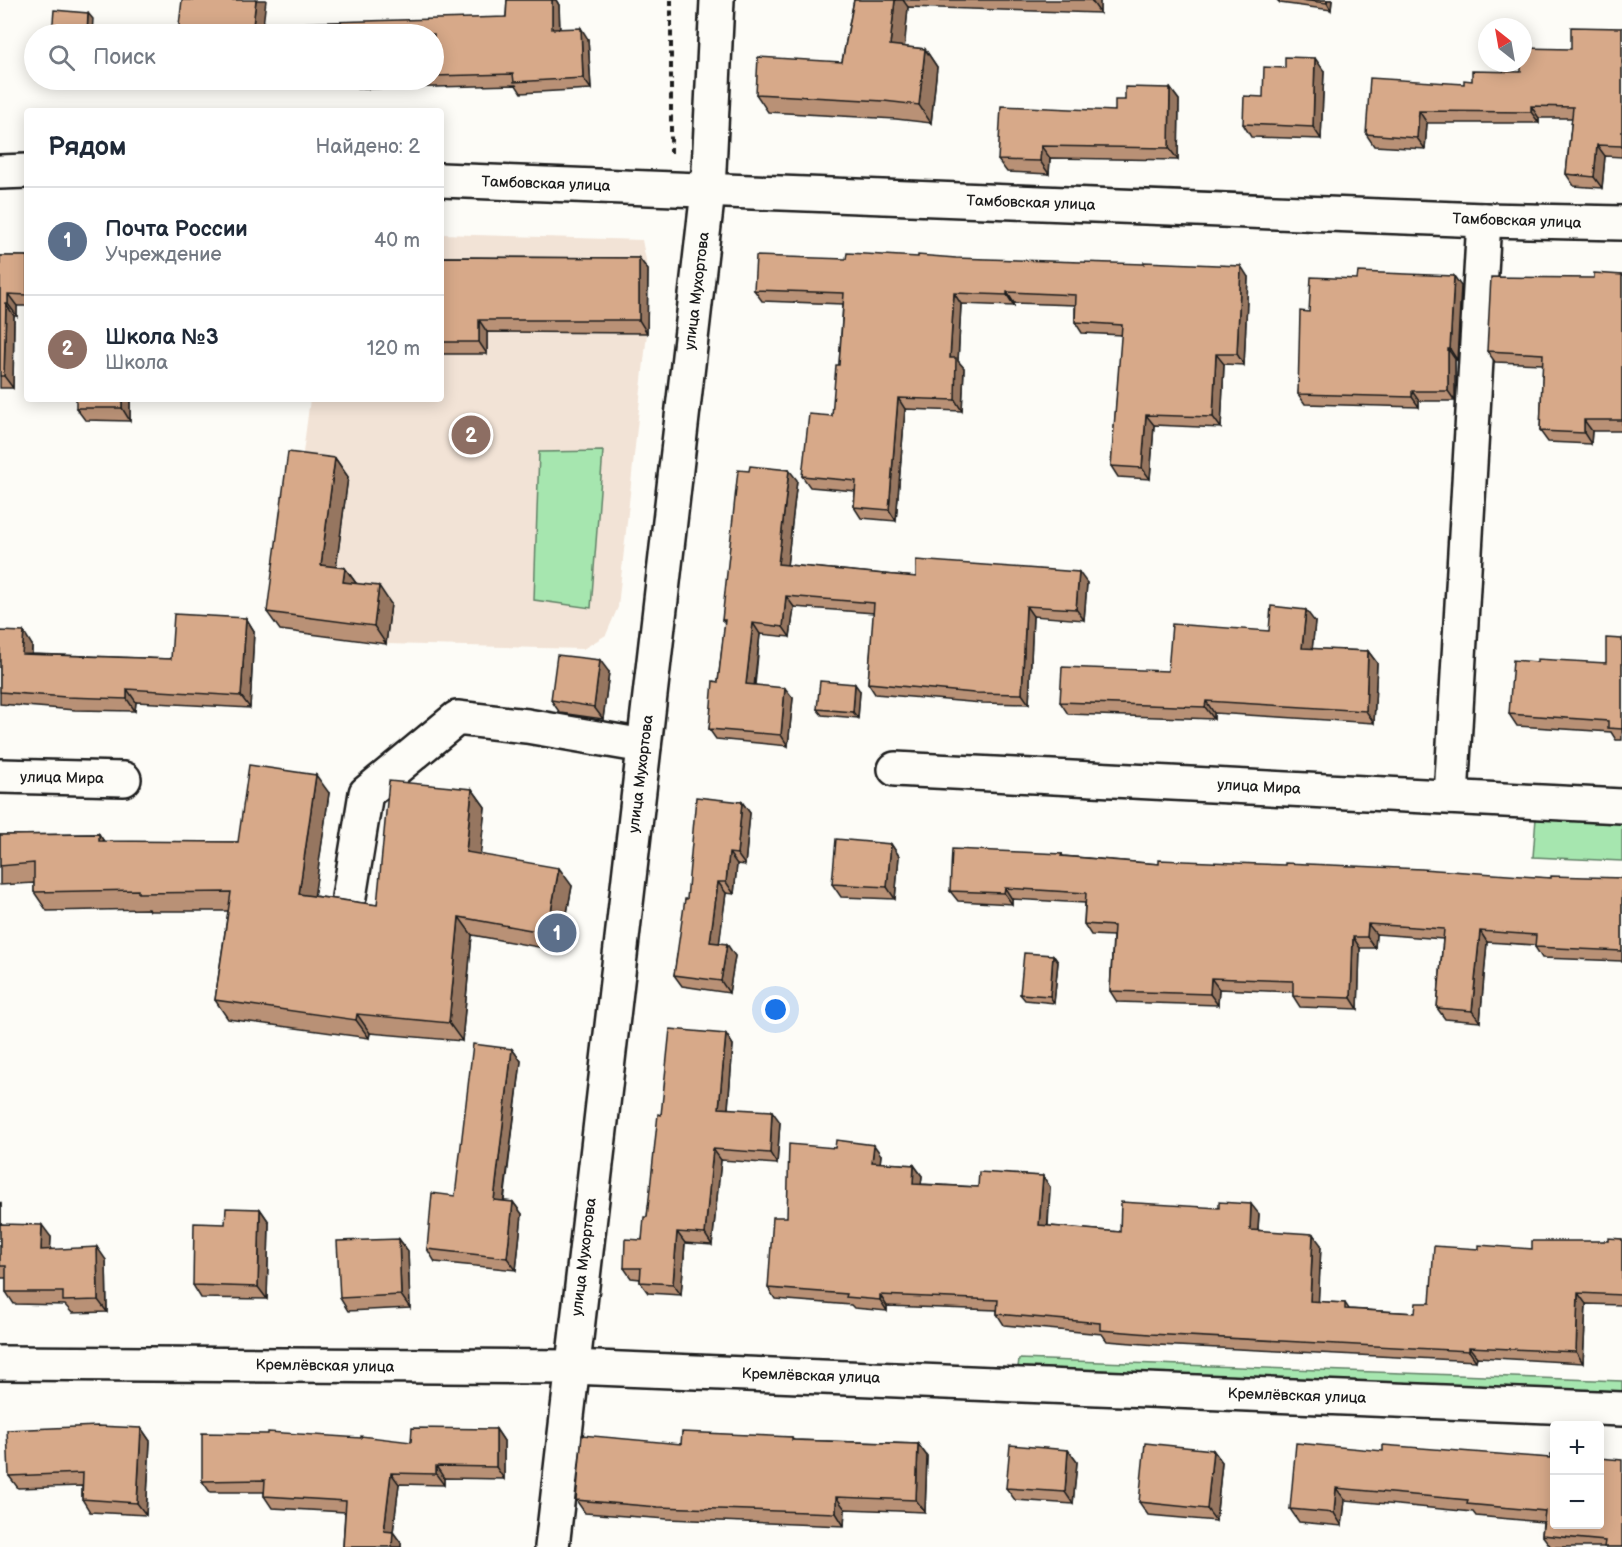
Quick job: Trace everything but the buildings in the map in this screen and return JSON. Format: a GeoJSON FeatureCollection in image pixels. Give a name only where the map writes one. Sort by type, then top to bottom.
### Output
{"type":"FeatureCollection","features":[{"type":"Feature","properties":{"kind":"street","name":"улица Мухортова"},"geometry":{"type":"LineString","coordinates":[[552,1547],[708,190],[717,0]]}},
{"type":"Feature","properties":{"kind":"street"},"geometry":{"type":"LineString","coordinates":[[0,172],[24,171]]}},
{"type":"Feature","properties":{"kind":"street","name":"Тамбовская улица"},"geometry":{"type":"LineString","coordinates":[[444,180],[1484,220],[1622,223]]}},
{"type":"Feature","properties":{"kind":"street"},"geometry":{"type":"LineString","coordinates":[[1451,797],[1484,220]]}},
{"type":"Feature","properties":{"kind":"street"},"geometry":{"type":"LineString","coordinates":[[349,897],[366,793],[457,718],[526,726],[644,746]]}},
{"type":"Feature","properties":{"kind":"street","name":"улица Мира"},"geometry":{"type":"LineString","coordinates":[[895,769],[1622,806]]}},
{"type":"Feature","properties":{"kind":"street","name":"улица Мира"},"geometry":{"type":"LineString","coordinates":[[0,776],[124,779]]}},
{"type":"Feature","properties":{"kind":"street","name":"Кремлёвская улица"},"geometry":{"type":"LineString","coordinates":[[0,1363],[572,1367],[1622,1409]]}},
{"type":"Feature","properties":{"kind":"shaded area"},"geometry":{"type":"Polygon","coordinates":[[[444,234],[642,240],[648,270],[647,333],[618,607],[606,635],[583,649],[386,644],[280,630],[310,402],[444,402],[444,234]]]}},
{"type":"Feature","properties":{"kind":"green space"},"geometry":{"type":"Polygon","coordinates":[[[603,451],[591,608],[534,600],[539,452],[603,451]]]}},
{"type":"Feature","properties":{"kind":"green space"},"geometry":{"type":"Polygon","coordinates":[[[1536,818],[1622,824],[1622,861],[1533,857],[1536,818]]]}},
{"type":"Feature","properties":{"kind":"green space"},"geometry":{"type":"Polygon","coordinates":[[[1019,1359],[1622,1381],[1622,1398],[1062,1376],[1018,1368],[1019,1359]]]}},
{"type":"Feature","properties":{"kind":"place","name":"Школа №3"},"geometry":{"type":"Point","coordinates":[471,435]}},
{"type":"Feature","properties":{"kind":"place","name":"Почта России"},"geometry":{"type":"Point","coordinates":[557,933]}}]}
